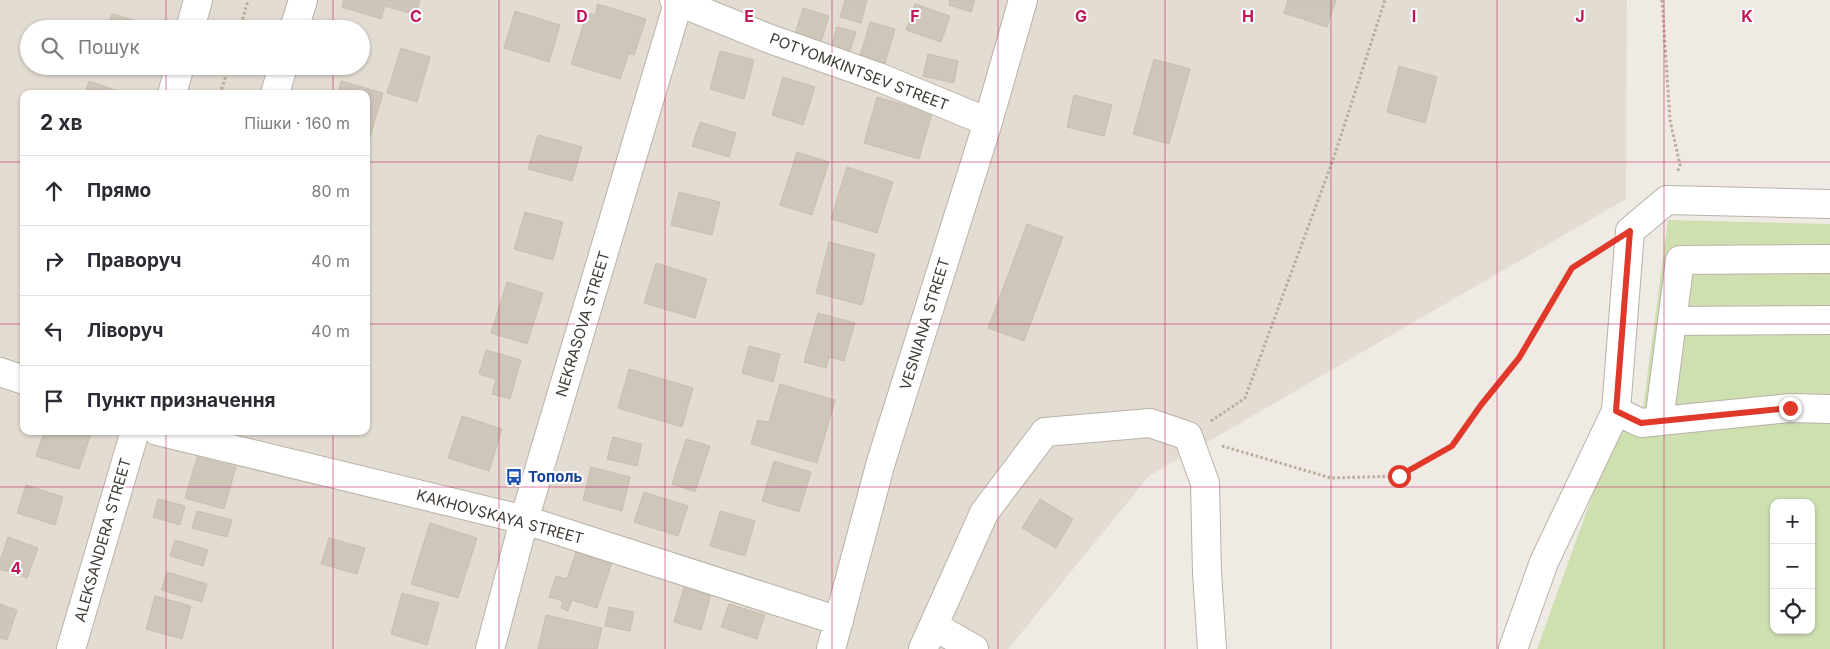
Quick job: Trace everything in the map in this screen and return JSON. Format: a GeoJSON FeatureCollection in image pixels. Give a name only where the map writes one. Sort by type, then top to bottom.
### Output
{"type":"FeatureCollection","features":[{"type":"Feature","properties":{"kind":"street"},"geometry":{"type":"LineString","coordinates":[[192,20],[198,0]]}},
{"type":"Feature","properties":{"kind":"street"},"geometry":{"type":"LineString","coordinates":[[297,20],[303,0]]}},
{"type":"Feature","properties":{"kind":"street","name":"POTYOMKINTSEV STREET"},"geometry":{"type":"LineString","coordinates":[[677,0],[770,39],[881,78],[988,122]]}},
{"type":"Feature","properties":{"kind":"street","name":"NEKRASOVA STREET"},"geometry":{"type":"LineString","coordinates":[[490,649],[677,0]]}},
{"type":"Feature","properties":{"kind":"street","name":"VESNIANA STREET"},"geometry":{"type":"LineString","coordinates":[[831,649],[881,462],[988,122],[1023,0]]}},
{"type":"Feature","properties":{"kind":"street"},"geometry":{"type":"LineString","coordinates":[[173,90],[177,75]]}},
{"type":"Feature","properties":{"kind":"street"},"geometry":{"type":"LineString","coordinates":[[276,90],[280,75]]}},
{"type":"Feature","properties":{"kind":"street"},"geometry":{"type":"LineString","coordinates":[[1513,649],[1544,562],[1616,411],[1630,231],[1667,200],[1830,204]]}},
{"type":"Feature","properties":{"kind":"street"},"geometry":{"type":"LineString","coordinates":[[1659,421],[1680,260],[1830,259]]}},
{"type":"Feature","properties":{"kind":"street"},"geometry":{"type":"LineString","coordinates":[[1672,321],[1830,320]]}},
{"type":"Feature","properties":{"kind":"street"},"geometry":{"type":"LineString","coordinates":[[0,372],[20,379]]}},
{"type":"Feature","properties":{"kind":"street"},"geometry":{"type":"LineString","coordinates":[[1616,411],[1641,423],[1790,408],[1830,409]]}},
{"type":"Feature","properties":{"kind":"street"},"geometry":{"type":"LineString","coordinates":[[974,649],[929,638],[984,513],[1045,432],[1150,423],[1188,436],[1205,483],[1207,572],[1212,649]]}},
{"type":"Feature","properties":{"kind":"street","name":"ALEKSANDERA STREET"},"geometry":{"type":"LineString","coordinates":[[71,649],[134,435]]}},
{"type":"Feature","properties":{"kind":"street","name":"KAKHOVSKAYA STREET"},"geometry":{"type":"LineString","coordinates":[[174,435],[526,520],[839,621]]}},
{"type":"Feature","properties":{"kind":"path"},"geometry":{"type":"LineString","coordinates":[[242,20],[248,0]]}},
{"type":"Feature","properties":{"kind":"path"},"geometry":{"type":"LineString","coordinates":[[1188,436],[1245,398],[1334,157],[1385,0]]}},
{"type":"Feature","properties":{"kind":"path"},"geometry":{"type":"LineString","coordinates":[[1662,0],[1670,120],[1680,165],[1667,200]]}},
{"type":"Feature","properties":{"kind":"path"},"geometry":{"type":"LineString","coordinates":[[221,90],[225,75]]}},
{"type":"Feature","properties":{"kind":"path"},"geometry":{"type":"LineString","coordinates":[[1188,436],[1331,478],[1399,476],[1452,446],[1481,405],[1519,358],[1572,268],[1630,231]]}},
{"type":"Feature","properties":{"kind":"shaded area"},"geometry":{"type":"Polygon","coordinates":[[[0,0],[1627,0],[1626,199],[1149,476],[1008,649],[0,649],[0,0]]]}},
{"type":"Feature","properties":{"kind":"green space"},"geometry":{"type":"Polygon","coordinates":[[[1668,220],[1830,224],[1830,649],[1537,649],[1617,427],[1641,423],[1668,220]]]}},
{"type":"Feature","properties":{"kind":"building"},"geometry":{"type":"Polygon","coordinates":[[[344,0],[420,0],[416,15],[385,6],[381,19],[342,7],[344,0]]]}},
{"type":"Feature","properties":{"kind":"building"},"geometry":{"type":"Polygon","coordinates":[[[845,0],[867,0],[861,23],[840,17],[845,0]]]}},
{"type":"Feature","properties":{"kind":"building"},"geometry":{"type":"Polygon","coordinates":[[[950,0],[975,0],[971,12],[949,5],[950,0]]]}},
{"type":"Feature","properties":{"kind":"building"},"geometry":{"type":"Polygon","coordinates":[[[1288,0],[1336,0],[1327,27],[1284,13],[1288,0]]]}},
{"type":"Feature","properties":{"kind":"building"},"geometry":{"type":"Polygon","coordinates":[[[598,4],[646,19],[634,55],[629,53],[620,79],[571,64],[587,13],[595,15],[598,4]]]}},
{"type":"Feature","properties":{"kind":"building"},"geometry":{"type":"Polygon","coordinates":[[[915,4],[950,16],[941,42],[906,30],[915,4]]]}},
{"type":"Feature","properties":{"kind":"building"},"geometry":{"type":"Polygon","coordinates":[[[803,8],[829,16],[821,42],[795,34],[803,8]]]}},
{"type":"Feature","properties":{"kind":"building"},"geometry":{"type":"Polygon","coordinates":[[[515,11],[560,25],[549,62],[504,48],[515,11]]]}},
{"type":"Feature","properties":{"kind":"building"},"geometry":{"type":"Polygon","coordinates":[[[112,14],[133,20],[110,20],[112,14]]]}},
{"type":"Feature","properties":{"kind":"building"},"geometry":{"type":"Polygon","coordinates":[[[870,22],[895,29],[885,63],[860,56],[870,22]]]}},
{"type":"Feature","properties":{"kind":"building"},"geometry":{"type":"Polygon","coordinates":[[[837,27],[856,32],[849,53],[831,48],[837,27]]]}},
{"type":"Feature","properties":{"kind":"building"},"geometry":{"type":"Polygon","coordinates":[[[401,48],[430,57],[417,102],[387,93],[401,48]]]}},
{"type":"Feature","properties":{"kind":"building"},"geometry":{"type":"Polygon","coordinates":[[[720,51],[754,60],[744,99],[710,89],[720,51]]]}},
{"type":"Feature","properties":{"kind":"building"},"geometry":{"type":"Polygon","coordinates":[[[928,54],[958,61],[954,83],[923,76],[928,54]]]}},
{"type":"Feature","properties":{"kind":"building"},"geometry":{"type":"Polygon","coordinates":[[[1154,59],[1190,69],[1169,144],[1133,134],[1154,59]]]}},
{"type":"Feature","properties":{"kind":"building"},"geometry":{"type":"Polygon","coordinates":[[[1399,66],[1437,77],[1425,123],[1387,112],[1399,66]]]}},
{"type":"Feature","properties":{"kind":"building"},"geometry":{"type":"Polygon","coordinates":[[[783,77],[815,87],[803,125],[772,115],[783,77]]]}},
{"type":"Feature","properties":{"kind":"building"},"geometry":{"type":"Polygon","coordinates":[[[89,81],[114,90],[86,90],[89,81]]]}},
{"type":"Feature","properties":{"kind":"building"},"geometry":{"type":"Polygon","coordinates":[[[341,81],[383,93],[370,137],[370,90],[339,90],[341,81]]]}},
{"type":"Feature","properties":{"kind":"building"},"geometry":{"type":"Polygon","coordinates":[[[1074,95],[1112,105],[1104,136],[1067,127],[1074,95]]]}},
{"type":"Feature","properties":{"kind":"building"},"geometry":{"type":"Polygon","coordinates":[[[877,97],[932,113],[919,159],[864,143],[877,97]]]}},
{"type":"Feature","properties":{"kind":"building"},"geometry":{"type":"Polygon","coordinates":[[[700,122],[736,133],[729,157],[692,146],[700,122]]]}},
{"type":"Feature","properties":{"kind":"building"},"geometry":{"type":"Polygon","coordinates":[[[538,135],[582,147],[572,181],[528,169],[538,135]]]}},
{"type":"Feature","properties":{"kind":"building"},"geometry":{"type":"Polygon","coordinates":[[[797,152],[829,162],[812,215],[780,205],[797,152]]]}},
{"type":"Feature","properties":{"kind":"building"},"geometry":{"type":"Polygon","coordinates":[[[847,167],[893,182],[877,233],[831,219],[847,167]]]}},
{"type":"Feature","properties":{"kind":"building"},"geometry":{"type":"Polygon","coordinates":[[[679,192],[720,202],[712,235],[671,225],[679,192]]]}},
{"type":"Feature","properties":{"kind":"building"},"geometry":{"type":"Polygon","coordinates":[[[525,212],[563,222],[553,260],[514,249],[525,212]]]}},
{"type":"Feature","properties":{"kind":"building"},"geometry":{"type":"Polygon","coordinates":[[[1027,224],[1063,237],[1024,341],[988,328],[1027,224]]]}},
{"type":"Feature","properties":{"kind":"building"},"geometry":{"type":"Polygon","coordinates":[[[829,242],[875,254],[862,305],[816,293],[829,242]]]}},
{"type":"Feature","properties":{"kind":"building"},"geometry":{"type":"Polygon","coordinates":[[[656,263],[707,279],[695,318],[644,303],[656,263]]]}},
{"type":"Feature","properties":{"kind":"building"},"geometry":{"type":"Polygon","coordinates":[[[507,282],[543,293],[527,344],[491,333],[507,282]]]}},
{"type":"Feature","properties":{"kind":"building"},"geometry":{"type":"Polygon","coordinates":[[[818,313],[855,323],[844,361],[829,357],[826,368],[804,362],[818,313]]]}},
{"type":"Feature","properties":{"kind":"building"},"geometry":{"type":"Polygon","coordinates":[[[749,346],[780,354],[773,382],[742,373],[749,346]]]}},
{"type":"Feature","properties":{"kind":"building"},"geometry":{"type":"Polygon","coordinates":[[[486,350],[521,360],[510,399],[492,394],[496,379],[479,374],[486,350]]]}},
{"type":"Feature","properties":{"kind":"building"},"geometry":{"type":"Polygon","coordinates":[[[629,369],[693,388],[682,427],[618,408],[629,369]]]}},
{"type":"Feature","properties":{"kind":"building"},"geometry":{"type":"Polygon","coordinates":[[[780,384],[835,400],[817,463],[751,444],[758,420],[769,422],[780,384]]]}},
{"type":"Feature","properties":{"kind":"building"},"geometry":{"type":"Polygon","coordinates":[[[462,416],[502,429],[489,471],[448,458],[462,416]]]}},
{"type":"Feature","properties":{"kind":"building"},"geometry":{"type":"Polygon","coordinates":[[[43,435],[91,435],[79,469],[36,456],[43,435]]]}},
{"type":"Feature","properties":{"kind":"building"},"geometry":{"type":"Polygon","coordinates":[[[613,437],[642,444],[637,466],[607,459],[613,437]]]}},
{"type":"Feature","properties":{"kind":"building"},"geometry":{"type":"Polygon","coordinates":[[[686,439],[710,446],[695,492],[672,484],[686,439]]]}},
{"type":"Feature","properties":{"kind":"building"},"geometry":{"type":"Polygon","coordinates":[[[197,457],[236,467],[224,509],[185,498],[197,457]]]}},
{"type":"Feature","properties":{"kind":"building"},"geometry":{"type":"Polygon","coordinates":[[[774,461],[811,472],[799,512],[762,501],[774,461]]]}},
{"type":"Feature","properties":{"kind":"building"},"geometry":{"type":"Polygon","coordinates":[[[591,467],[630,477],[622,511],[583,500],[591,467]]]}},
{"type":"Feature","properties":{"kind":"building"},"geometry":{"type":"Polygon","coordinates":[[[26,485],[63,497],[55,525],[17,513],[26,485]]]}},
{"type":"Feature","properties":{"kind":"building"},"geometry":{"type":"Polygon","coordinates":[[[644,492],[688,506],[678,536],[634,522],[644,492]]]}},
{"type":"Feature","properties":{"kind":"building"},"geometry":{"type":"Polygon","coordinates":[[[158,499],[185,506],[180,525],[153,517],[158,499]]]}},
{"type":"Feature","properties":{"kind":"building"},"geometry":{"type":"Polygon","coordinates":[[[1040,499],[1073,519],[1056,548],[1022,528],[1040,499]]]}},
{"type":"Feature","properties":{"kind":"building"},"geometry":{"type":"Polygon","coordinates":[[[197,511],[232,520],[227,537],[192,528],[197,511]]]}},
{"type":"Feature","properties":{"kind":"building"},"geometry":{"type":"Polygon","coordinates":[[[720,511],[755,521],[745,556],[710,546],[720,511]]]}},
{"type":"Feature","properties":{"kind":"building"},"geometry":{"type":"Polygon","coordinates":[[[430,523],[477,538],[458,598],[411,584],[430,523]]]}},
{"type":"Feature","properties":{"kind":"building"},"geometry":{"type":"Polygon","coordinates":[[[8,537],[38,548],[27,578],[0,569],[0,561],[8,537]]]}},
{"type":"Feature","properties":{"kind":"building"},"geometry":{"type":"Polygon","coordinates":[[[329,538],[365,548],[357,574],[321,564],[329,538]]]}},
{"type":"Feature","properties":{"kind":"building"},"geometry":{"type":"Polygon","coordinates":[[[175,540],[208,550],[203,566],[170,556],[175,540]]]}},
{"type":"Feature","properties":{"kind":"building"},"geometry":{"type":"Polygon","coordinates":[[[595,551],[614,556],[597,608],[572,600],[568,611],[561,608],[563,601],[549,597],[556,576],[567,579],[576,552],[593,558],[595,551]]]}},
{"type":"Feature","properties":{"kind":"building"},"geometry":{"type":"Polygon","coordinates":[[[167,572],[207,584],[202,602],[161,590],[167,572]]]}},
{"type":"Feature","properties":{"kind":"building"},"geometry":{"type":"Polygon","coordinates":[[[685,584],[712,591],[701,630],[674,622],[685,584]]]}},
{"type":"Feature","properties":{"kind":"building"},"geometry":{"type":"Polygon","coordinates":[[[402,593],[439,603],[427,645],[391,634],[402,593]]]}},
{"type":"Feature","properties":{"kind":"building"},"geometry":{"type":"Polygon","coordinates":[[[155,596],[191,606],[182,639],[146,629],[155,596]]]}},
{"type":"Feature","properties":{"kind":"building"},"geometry":{"type":"Polygon","coordinates":[[[0,604],[17,610],[7,640],[0,638],[0,604]]]}},
{"type":"Feature","properties":{"kind":"building"},"geometry":{"type":"Polygon","coordinates":[[[729,604],[765,615],[757,639],[721,627],[729,604]]]}},
{"type":"Feature","properties":{"kind":"building"},"geometry":{"type":"Polygon","coordinates":[[[609,607],[634,612],[630,631],[605,626],[609,607]]]}},
{"type":"Feature","properties":{"kind":"building"},"geometry":{"type":"Polygon","coordinates":[[[546,615],[602,628],[597,649],[538,649],[546,615]]]}},
{"type":"Feature","properties":{"kind":"place","name":"Тополь"},"geometry":{"type":"Point","coordinates":[514,477]}},
{"type":"Feature","properties":{"kind":"route"},"geometry":{"type":"LineString","coordinates":[[1399,476],[1452,446],[1481,405],[1519,358],[1572,268],[1630,231],[1616,411],[1641,423],[1790,408]]}}]}
